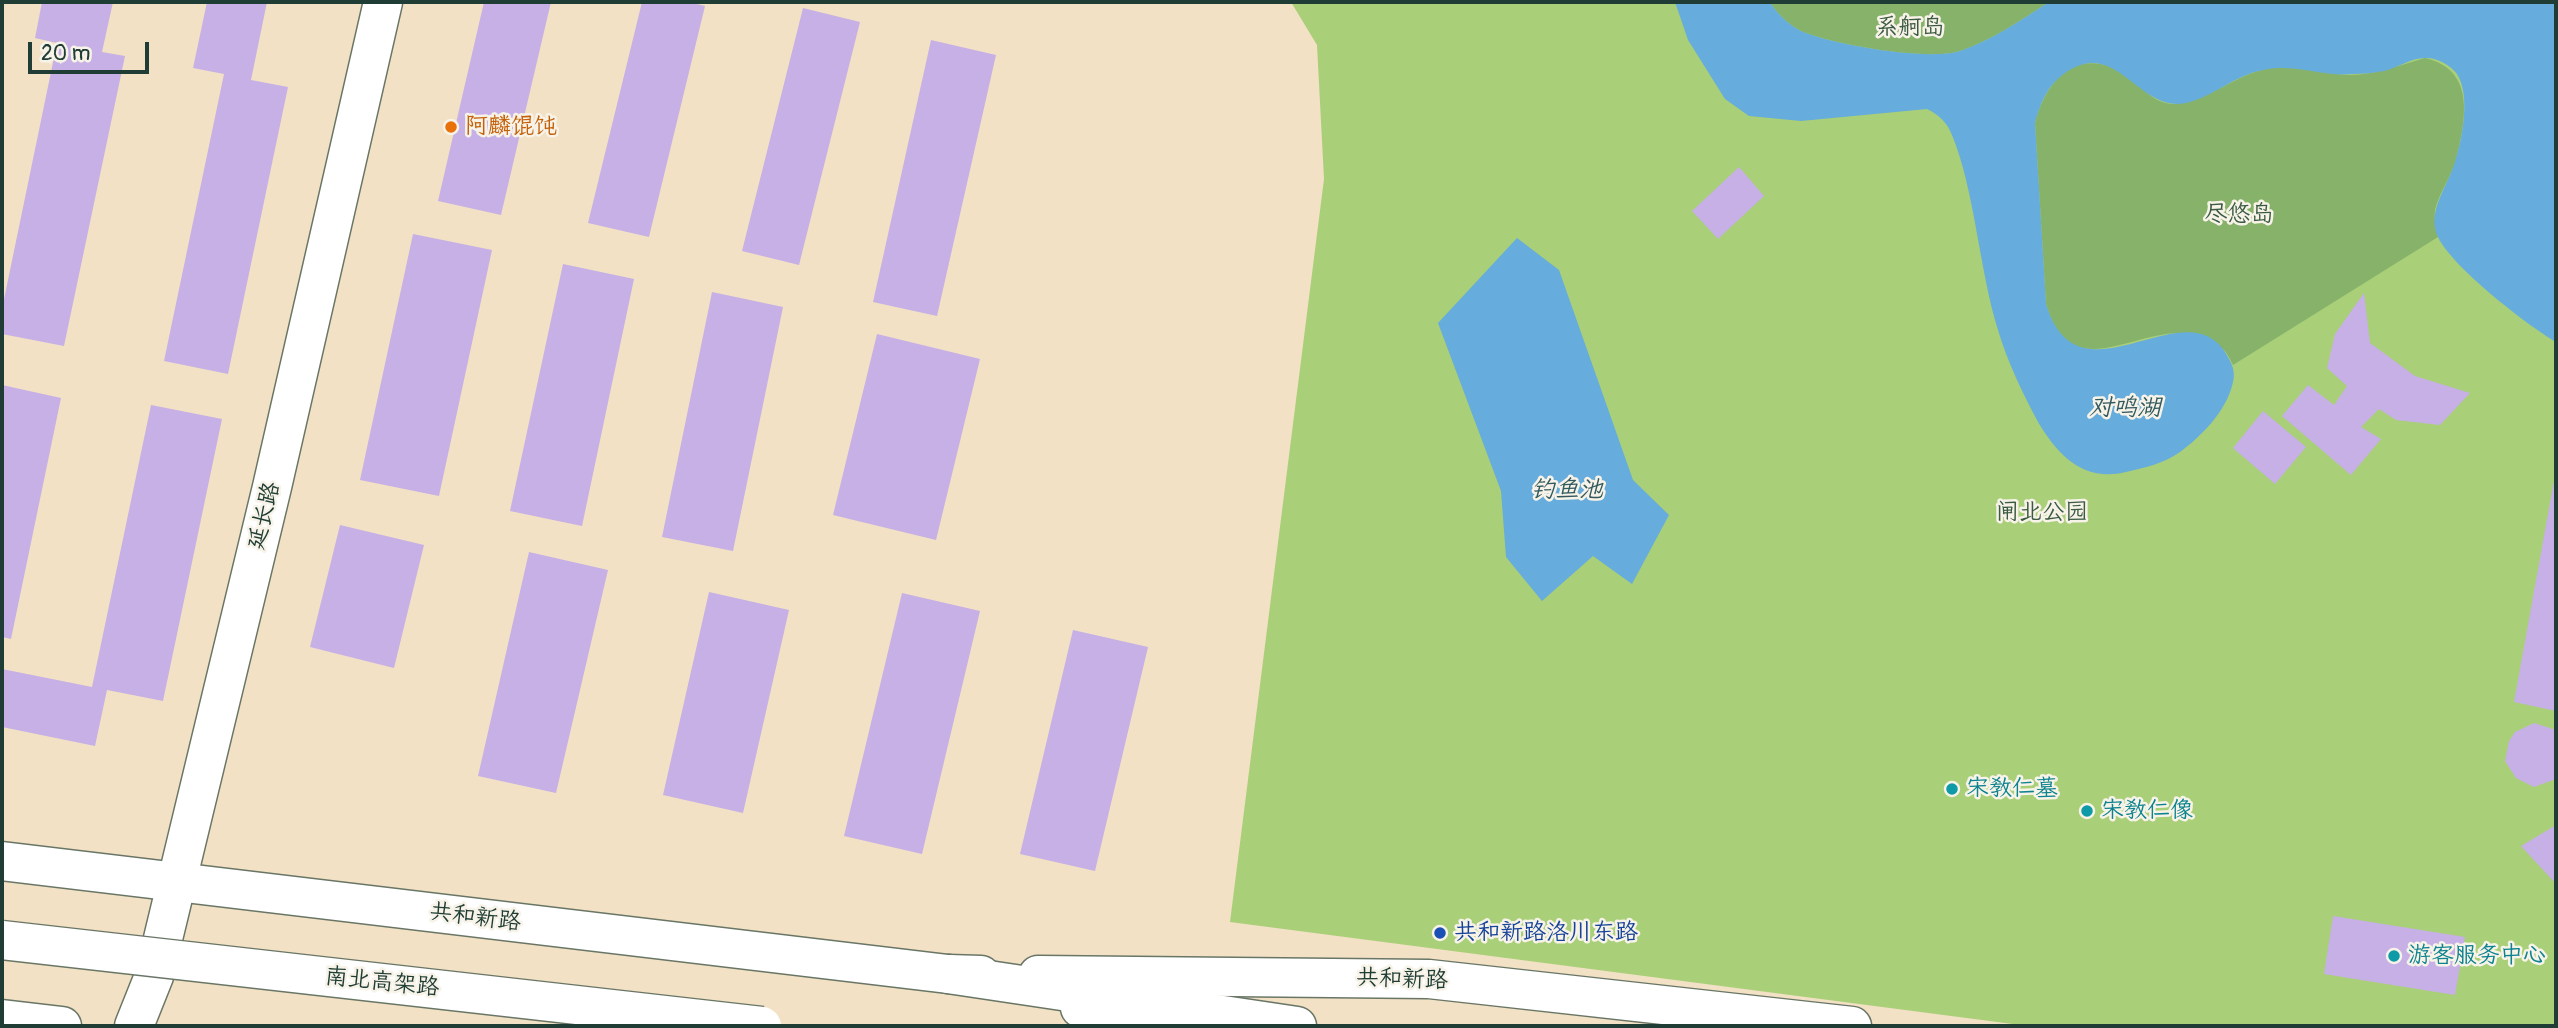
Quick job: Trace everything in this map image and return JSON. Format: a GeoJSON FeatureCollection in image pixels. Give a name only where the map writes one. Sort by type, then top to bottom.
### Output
{"type":"FeatureCollection","features":[{"type":"Feature","properties":{"kind":"main road","name":"延长路"},"geometry":{"type":"LineString","coordinates":[[134,1026],[154,976],[272,487],[383,2]]}},
{"type":"Feature","properties":{"kind":"main road","name":"共和新路"},"geometry":{"type":"LineString","coordinates":[[2,861],[948,974],[1429,979],[1852,1026]]}},
{"type":"Feature","properties":{"kind":"main road","name":"南北高架路"},"geometry":{"type":"LineString","coordinates":[[2,940],[762,1026]]}},
{"type":"Feature","properties":{"kind":"main road","name":"共和新路"},"geometry":{"type":"LineString","coordinates":[[948,974],[1152,1026]]}},
{"type":"Feature","properties":{"kind":"main road"},"geometry":{"type":"LineString","coordinates":[[948,974],[1297,1026]]}},
{"type":"Feature","properties":{"kind":"main road"},"geometry":{"type":"LineString","coordinates":[[2,1019],[62,1026]]}},
{"type":"Feature","properties":{"kind":"green space","name":"闸北公园"},"geometry":{"type":"Polygon","coordinates":[[[1291,2],[2556,2],[2556,1026],[2028,1026],[1230,922],[1324,179],[1317,45],[1291,2]]]}},
{"type":"Feature","properties":{"kind":"green space","name":"系舸岛"},"geometry":{"type":"Polygon","coordinates":[[[1770,2],[2049,2],[2006,29],[1972,46],[1946,54],[1927,54],[1860,47],[1820,38],[1796,28],[1776,11],[1770,2]]]}},
{"type":"Feature","properties":{"kind":"green space","name":"尽悠岛"},"geometry":{"type":"Polygon","coordinates":[[[2425,58],[2441,64],[2453,73],[2463,98],[2463,128],[2456,160],[2435,210],[2438,237],[2233,365],[2222,348],[2188,334],[2159,335],[2101,349],[2084,348],[2069,342],[2056,328],[2046,304],[2035,123],[2047,93],[2066,72],[2092,63],[2107,66],[2130,77],[2158,100],[2172,104],[2206,96],[2240,78],[2273,68],[2357,75],[2386,70],[2425,58]]]}},
{"type":"Feature","properties":{"kind":"water","name":"对鸣湖"},"geometry":{"type":"Polygon","coordinates":[[[1675,2],[1770,2],[1785,20],[1796,28],[1820,38],[1905,53],[1945,54],[1983,41],[2049,2],[2556,2],[2556,342],[2527,323],[2474,279],[2458,264],[2438,237],[2435,228],[2436,209],[2455,162],[2464,118],[2461,83],[2457,74],[2447,65],[2433,59],[2420,58],[2384,71],[2365,74],[2331,74],[2275,68],[2243,76],[2196,100],[2169,103],[2155,98],[2115,70],[2101,64],[2085,64],[2068,71],[2050,87],[2035,123],[2046,304],[2061,334],[2082,347],[2106,349],[2184,332],[2207,336],[2225,352],[2234,374],[2230,392],[2220,412],[2197,438],[2174,456],[2126,472],[2111,474],[2085,470],[2064,456],[2046,435],[2011,365],[1992,306],[1960,157],[1952,135],[1939,116],[1927,109],[1801,121],[1749,116],[1725,99],[1688,40],[1675,2]]]}},
{"type":"Feature","properties":{"kind":"water","name":"钓鱼池"},"geometry":{"type":"Polygon","coordinates":[[[1517,238],[1559,270],[1633,480],[1669,515],[1632,584],[1593,556],[1542,601],[1506,557],[1501,491],[1438,323],[1517,238]]]}},
{"type":"Feature","properties":{"kind":"building"},"geometry":{"type":"Polygon","coordinates":[[[42,2],[113,2],[102,52],[125,56],[64,346],[2,334],[2,309],[57,43],[35,38],[42,2]]]}},
{"type":"Feature","properties":{"kind":"building"},"geometry":{"type":"Polygon","coordinates":[[[207,2],[267,2],[251,80],[288,87],[228,374],[164,361],[224,74],[193,68],[207,2]]]}},
{"type":"Feature","properties":{"kind":"building"},"geometry":{"type":"Polygon","coordinates":[[[484,2],[551,2],[501,215],[438,201],[484,2]]]}},
{"type":"Feature","properties":{"kind":"building"},"geometry":{"type":"Polygon","coordinates":[[[642,2],[689,2],[705,6],[649,237],[588,223],[642,2]]]}},
{"type":"Feature","properties":{"kind":"building"},"geometry":{"type":"Polygon","coordinates":[[[803,8],[860,22],[799,265],[742,251],[803,8]]]}},
{"type":"Feature","properties":{"kind":"building"},"geometry":{"type":"Polygon","coordinates":[[[931,40],[996,55],[937,316],[873,302],[931,40]]]}},
{"type":"Feature","properties":{"kind":"building"},"geometry":{"type":"Polygon","coordinates":[[[1739,167],[1764,196],[1718,239],[1692,211],[1739,167]]]}},
{"type":"Feature","properties":{"kind":"building"},"geometry":{"type":"Polygon","coordinates":[[[413,234],[492,250],[439,496],[360,480],[413,234]]]}},
{"type":"Feature","properties":{"kind":"building"},"geometry":{"type":"Polygon","coordinates":[[[563,264],[634,279],[582,526],[510,511],[563,264]]]}},
{"type":"Feature","properties":{"kind":"building"},"geometry":{"type":"Polygon","coordinates":[[[712,292],[783,307],[733,551],[662,537],[712,292]]]}},
{"type":"Feature","properties":{"kind":"building"},"geometry":{"type":"Polygon","coordinates":[[[2364,293],[2370,343],[2415,376],[2470,393],[2440,425],[2396,420],[2379,409],[2361,427],[2381,439],[2351,475],[2282,416],[2308,385],[2334,405],[2347,386],[2327,368],[2335,334],[2364,293]]]}},
{"type":"Feature","properties":{"kind":"building"},"geometry":{"type":"Polygon","coordinates":[[[877,334],[980,359],[936,540],[833,515],[877,334]]]}},
{"type":"Feature","properties":{"kind":"building"},"geometry":{"type":"Polygon","coordinates":[[[2,385],[61,398],[11,639],[2,637],[2,385]]]}},
{"type":"Feature","properties":{"kind":"building"},"geometry":{"type":"Polygon","coordinates":[[[151,405],[222,419],[163,701],[107,690],[95,746],[2,727],[2,669],[92,687],[151,405]]]}},
{"type":"Feature","properties":{"kind":"building"},"geometry":{"type":"Polygon","coordinates":[[[2263,411],[2306,447],[2275,484],[2233,448],[2263,411]]]}},
{"type":"Feature","properties":{"kind":"building"},"geometry":{"type":"Polygon","coordinates":[[[2556,475],[2556,711],[2514,702],[2556,475]]]}},
{"type":"Feature","properties":{"kind":"building"},"geometry":{"type":"Polygon","coordinates":[[[340,525],[424,545],[394,668],[310,647],[340,525]]]}},
{"type":"Feature","properties":{"kind":"building"},"geometry":{"type":"Polygon","coordinates":[[[529,552],[608,570],[556,793],[478,776],[529,552]]]}},
{"type":"Feature","properties":{"kind":"building"},"geometry":{"type":"Polygon","coordinates":[[[709,592],[789,610],[743,813],[663,795],[709,592]]]}},
{"type":"Feature","properties":{"kind":"building"},"geometry":{"type":"Polygon","coordinates":[[[902,593],[980,611],[922,854],[844,836],[902,593]]]}},
{"type":"Feature","properties":{"kind":"building"},"geometry":{"type":"Polygon","coordinates":[[[1073,630],[1148,647],[1095,871],[1020,854],[1073,630]]]}},
{"type":"Feature","properties":{"kind":"building"},"geometry":{"type":"Polygon","coordinates":[[[2534,723],[2556,730],[2556,779],[2534,787],[2516,778],[2505,761],[2509,741],[2515,732],[2534,723]]]}},
{"type":"Feature","properties":{"kind":"building"},"geometry":{"type":"Polygon","coordinates":[[[2556,825],[2556,884],[2521,846],[2556,825]]]}},
{"type":"Feature","properties":{"kind":"building","name":"游客服务中心"},"geometry":{"type":"Polygon","coordinates":[[[2333,916],[2465,937],[2455,995],[2324,974],[2333,916]]]}},
{"type":"Feature","properties":{"kind":"place","name":"阿麟馄饨"},"geometry":{"type":"Point","coordinates":[451,127]}},
{"type":"Feature","properties":{"kind":"place","name":"宋教仁墓"},"geometry":{"type":"Point","coordinates":[1952,789]}},
{"type":"Feature","properties":{"kind":"place","name":"宋教仁像"},"geometry":{"type":"Point","coordinates":[2087,811]}},
{"type":"Feature","properties":{"kind":"place","name":"共和新路洛川东路"},"geometry":{"type":"Point","coordinates":[1440,933]}},
{"type":"Feature","properties":{"kind":"place","name":"游客服务中心"},"geometry":{"type":"Point","coordinates":[2394,956]}}]}
